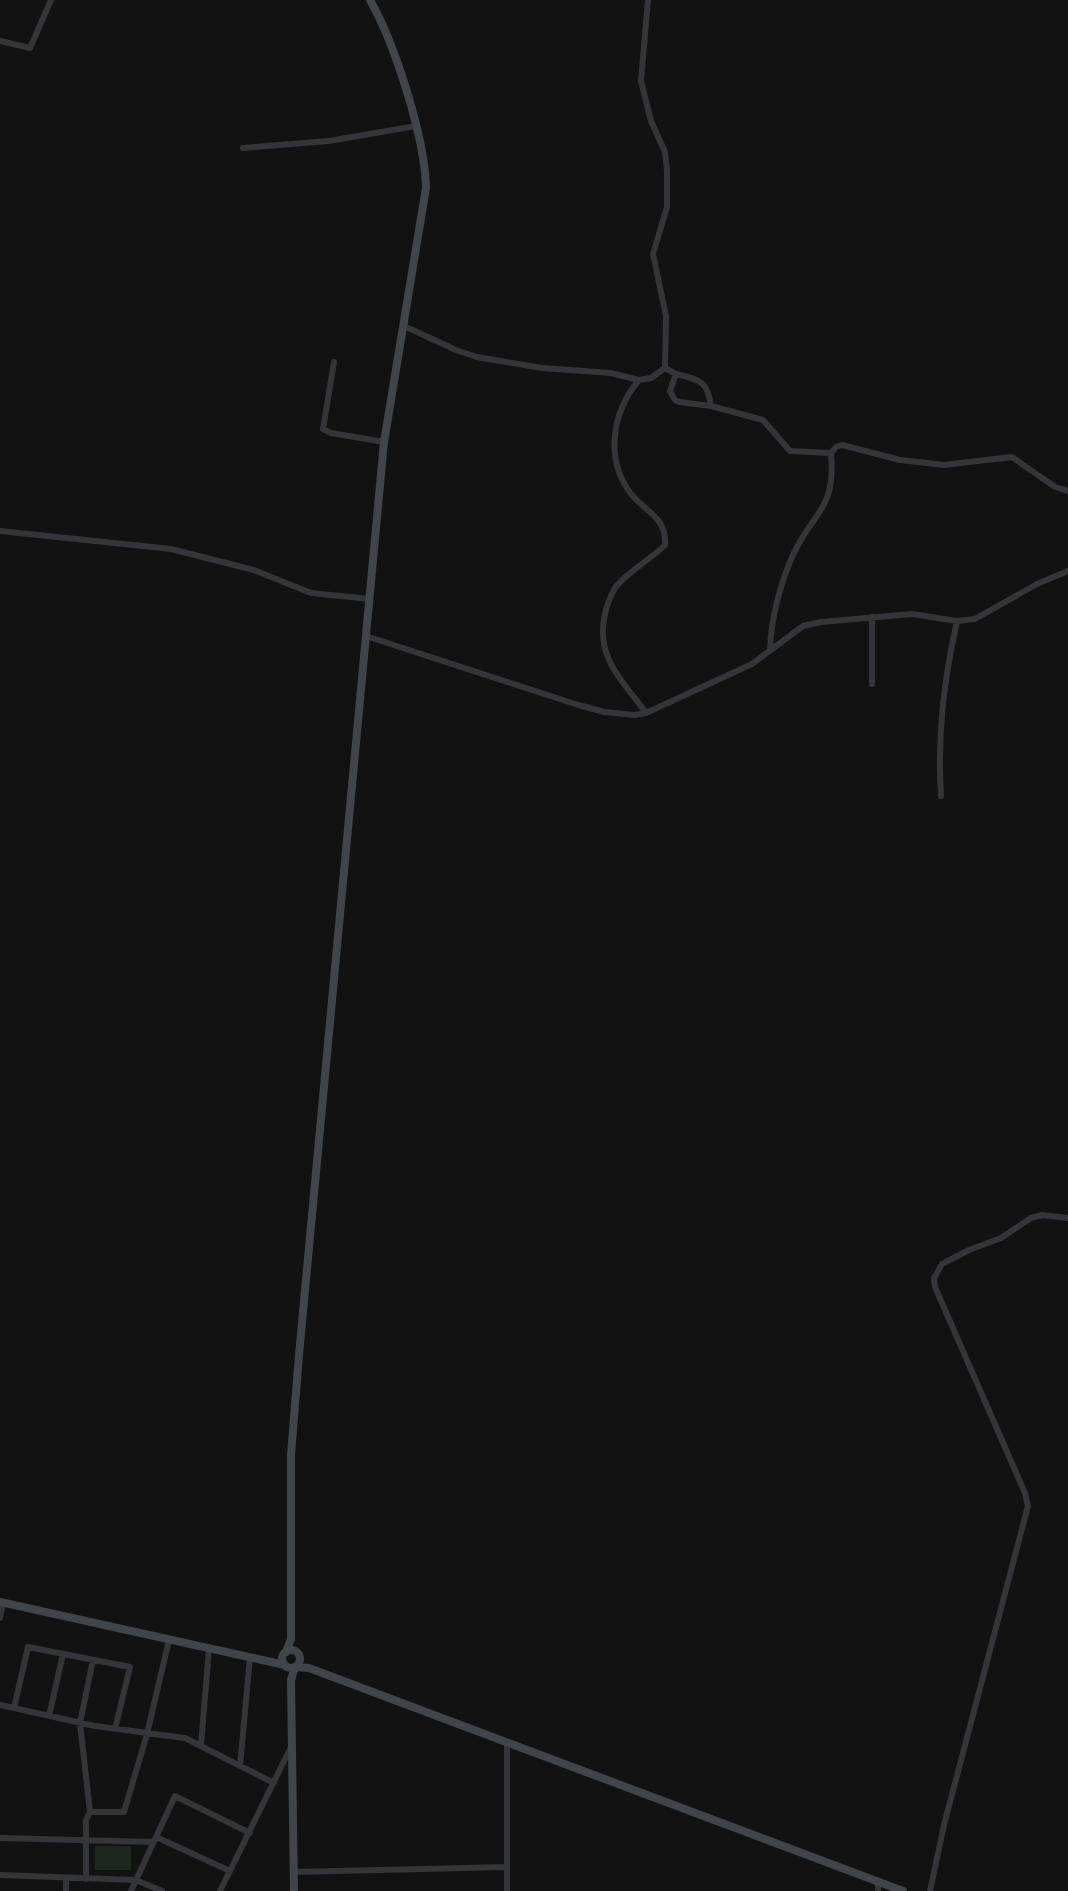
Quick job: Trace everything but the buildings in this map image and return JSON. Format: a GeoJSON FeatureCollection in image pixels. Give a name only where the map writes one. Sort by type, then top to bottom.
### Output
{"type":"FeatureCollection","features":[{"type":"Feature","properties":{"kind":"main road"},"geometry":{"type":"LineString","coordinates":[[271,1661],[285,1653],[291,1639],[291,1455],[384,442],[426,188],[426,166],[416,126],[388,36],[370,0]]}},
{"type":"Feature","properties":{"kind":"main road"},"geometry":{"type":"LineString","coordinates":[[2,1603],[209,1649],[312,1669],[903,1891]]}},
{"type":"Feature","properties":{"kind":"main road"},"geometry":{"type":"LineString","coordinates":[[291,1639],[298,1655],[312,1669]]}},
{"type":"Feature","properties":{"kind":"main road"},"geometry":{"type":"LineString","coordinates":[[285,1653],[298,1655]]}},
{"type":"Feature","properties":{"kind":"main road"},"geometry":{"type":"LineString","coordinates":[[285,1653],[291,1680],[294,1891]]}},
{"type":"Feature","properties":{"kind":"main road"},"geometry":{"type":"LineString","coordinates":[[289,1666],[298,1655]]}},
{"type":"Feature","properties":{"kind":"street"},"geometry":{"type":"LineString","coordinates":[[0,41],[30,48],[51,0]]}},
{"type":"Feature","properties":{"kind":"street"},"geometry":{"type":"LineString","coordinates":[[648,0],[641,81],[651,121],[665,152],[667,171],[667,207],[653,254],[666,316],[664,368]]}},
{"type":"Feature","properties":{"kind":"street"},"geometry":{"type":"LineString","coordinates":[[243,148],[329,141],[416,126]]}},
{"type":"Feature","properties":{"kind":"street"},"geometry":{"type":"LineString","coordinates":[[404,326],[456,351],[477,357],[542,368],[611,373],[639,380],[651,378],[664,368]]}},
{"type":"Feature","properties":{"kind":"street"},"geometry":{"type":"LineString","coordinates":[[333,362],[324,429],[331,433],[384,442]]}},
{"type":"Feature","properties":{"kind":"street"},"geometry":{"type":"LineString","coordinates":[[664,368],[694,379],[707,387],[711,406]]}},
{"type":"Feature","properties":{"kind":"street"},"geometry":{"type":"LineString","coordinates":[[676,374],[670,391],[675,400],[687,404],[711,406],[763,420],[790,452],[831,453]]}},
{"type":"Feature","properties":{"kind":"street"},"geometry":{"type":"LineString","coordinates":[[639,380],[624,404],[614,429],[615,456],[629,491],[663,525],[665,545],[616,587],[607,604],[602,639],[606,656],[615,675],[646,713]]}},
{"type":"Feature","properties":{"kind":"street"},"geometry":{"type":"LineString","coordinates":[[770,650],[770,630],[793,555],[827,503],[831,453],[836,447],[842,445],[900,460],[944,465],[1012,457],[1055,487],[1068,491]]}},
{"type":"Feature","properties":{"kind":"street"},"geometry":{"type":"LineString","coordinates":[[0,531],[171,549],[254,570],[311,592],[370,599]]}},
{"type":"Feature","properties":{"kind":"street"},"geometry":{"type":"LineString","coordinates":[[366,636],[575,704],[604,712],[635,715],[646,713],[752,664],[803,626],[912,614],[957,621],[975,619],[1037,584],[1068,571]]}},
{"type":"Feature","properties":{"kind":"street"},"geometry":{"type":"LineString","coordinates":[[872,617],[872,684]]}},
{"type":"Feature","properties":{"kind":"street"},"geometry":{"type":"LineString","coordinates":[[941,796],[938,748],[941,703],[957,621]]}},
{"type":"Feature","properties":{"kind":"street"},"geometry":{"type":"LineString","coordinates":[[930,1891],[944,1825],[1028,1506],[1025,1493],[935,1287],[934,1278],[942,1264],[969,1250],[1001,1238],[1031,1218],[1042,1215],[1068,1218]]}},
{"type":"Feature","properties":{"kind":"street"},"geometry":{"type":"LineString","coordinates":[[0,1618],[2,1603]]}},
{"type":"Feature","properties":{"kind":"street"},"geometry":{"type":"LineString","coordinates":[[90,1812],[124,1812],[147,1734],[169,1640]]}},
{"type":"Feature","properties":{"kind":"street"},"geometry":{"type":"LineString","coordinates":[[14,1708],[28,1647],[130,1667],[116,1729]]}},
{"type":"Feature","properties":{"kind":"street"},"geometry":{"type":"LineString","coordinates":[[201,1745],[209,1649]]}},
{"type":"Feature","properties":{"kind":"street"},"geometry":{"type":"LineString","coordinates":[[49,1716],[63,1654]]}},
{"type":"Feature","properties":{"kind":"street"},"geometry":{"type":"LineString","coordinates":[[240,1766],[250,1657]]}},
{"type":"Feature","properties":{"kind":"street"},"geometry":{"type":"LineString","coordinates":[[86,1879],[88,1840],[86,1820],[90,1812],[80,1723],[93,1660]]}},
{"type":"Feature","properties":{"kind":"street"},"geometry":{"type":"LineString","coordinates":[[0,1705],[80,1723],[147,1734],[175,1736],[201,1745],[274,1783]]}},
{"type":"Feature","properties":{"kind":"street"},"geometry":{"type":"LineString","coordinates":[[507,1744],[507,1891]]}},
{"type":"Feature","properties":{"kind":"street"},"geometry":{"type":"LineString","coordinates":[[220,1891],[291,1747]]}},
{"type":"Feature","properties":{"kind":"street"},"geometry":{"type":"LineString","coordinates":[[131,1891],[175,1796],[250,1833]]}},
{"type":"Feature","properties":{"kind":"street"},"geometry":{"type":"LineString","coordinates":[[0,1838],[155,1839],[230,1871]]}},
{"type":"Feature","properties":{"kind":"street"},"geometry":{"type":"LineString","coordinates":[[293,1872],[507,1867]]}},
{"type":"Feature","properties":{"kind":"street"},"geometry":{"type":"LineString","coordinates":[[0,1875],[136,1880],[162,1891]]}},
{"type":"Feature","properties":{"kind":"street"},"geometry":{"type":"LineString","coordinates":[[66,1879],[66,1891]]}},
{"type":"Feature","properties":{"kind":"street"},"geometry":{"type":"LineString","coordinates":[[878,1881],[878,1891]]}},
{"type":"Feature","properties":{"kind":"shaded area"},"geometry":{"type":"Polygon","coordinates":[[[95,1846],[131,1846],[131,1870],[95,1870],[95,1846]]]}}]}
